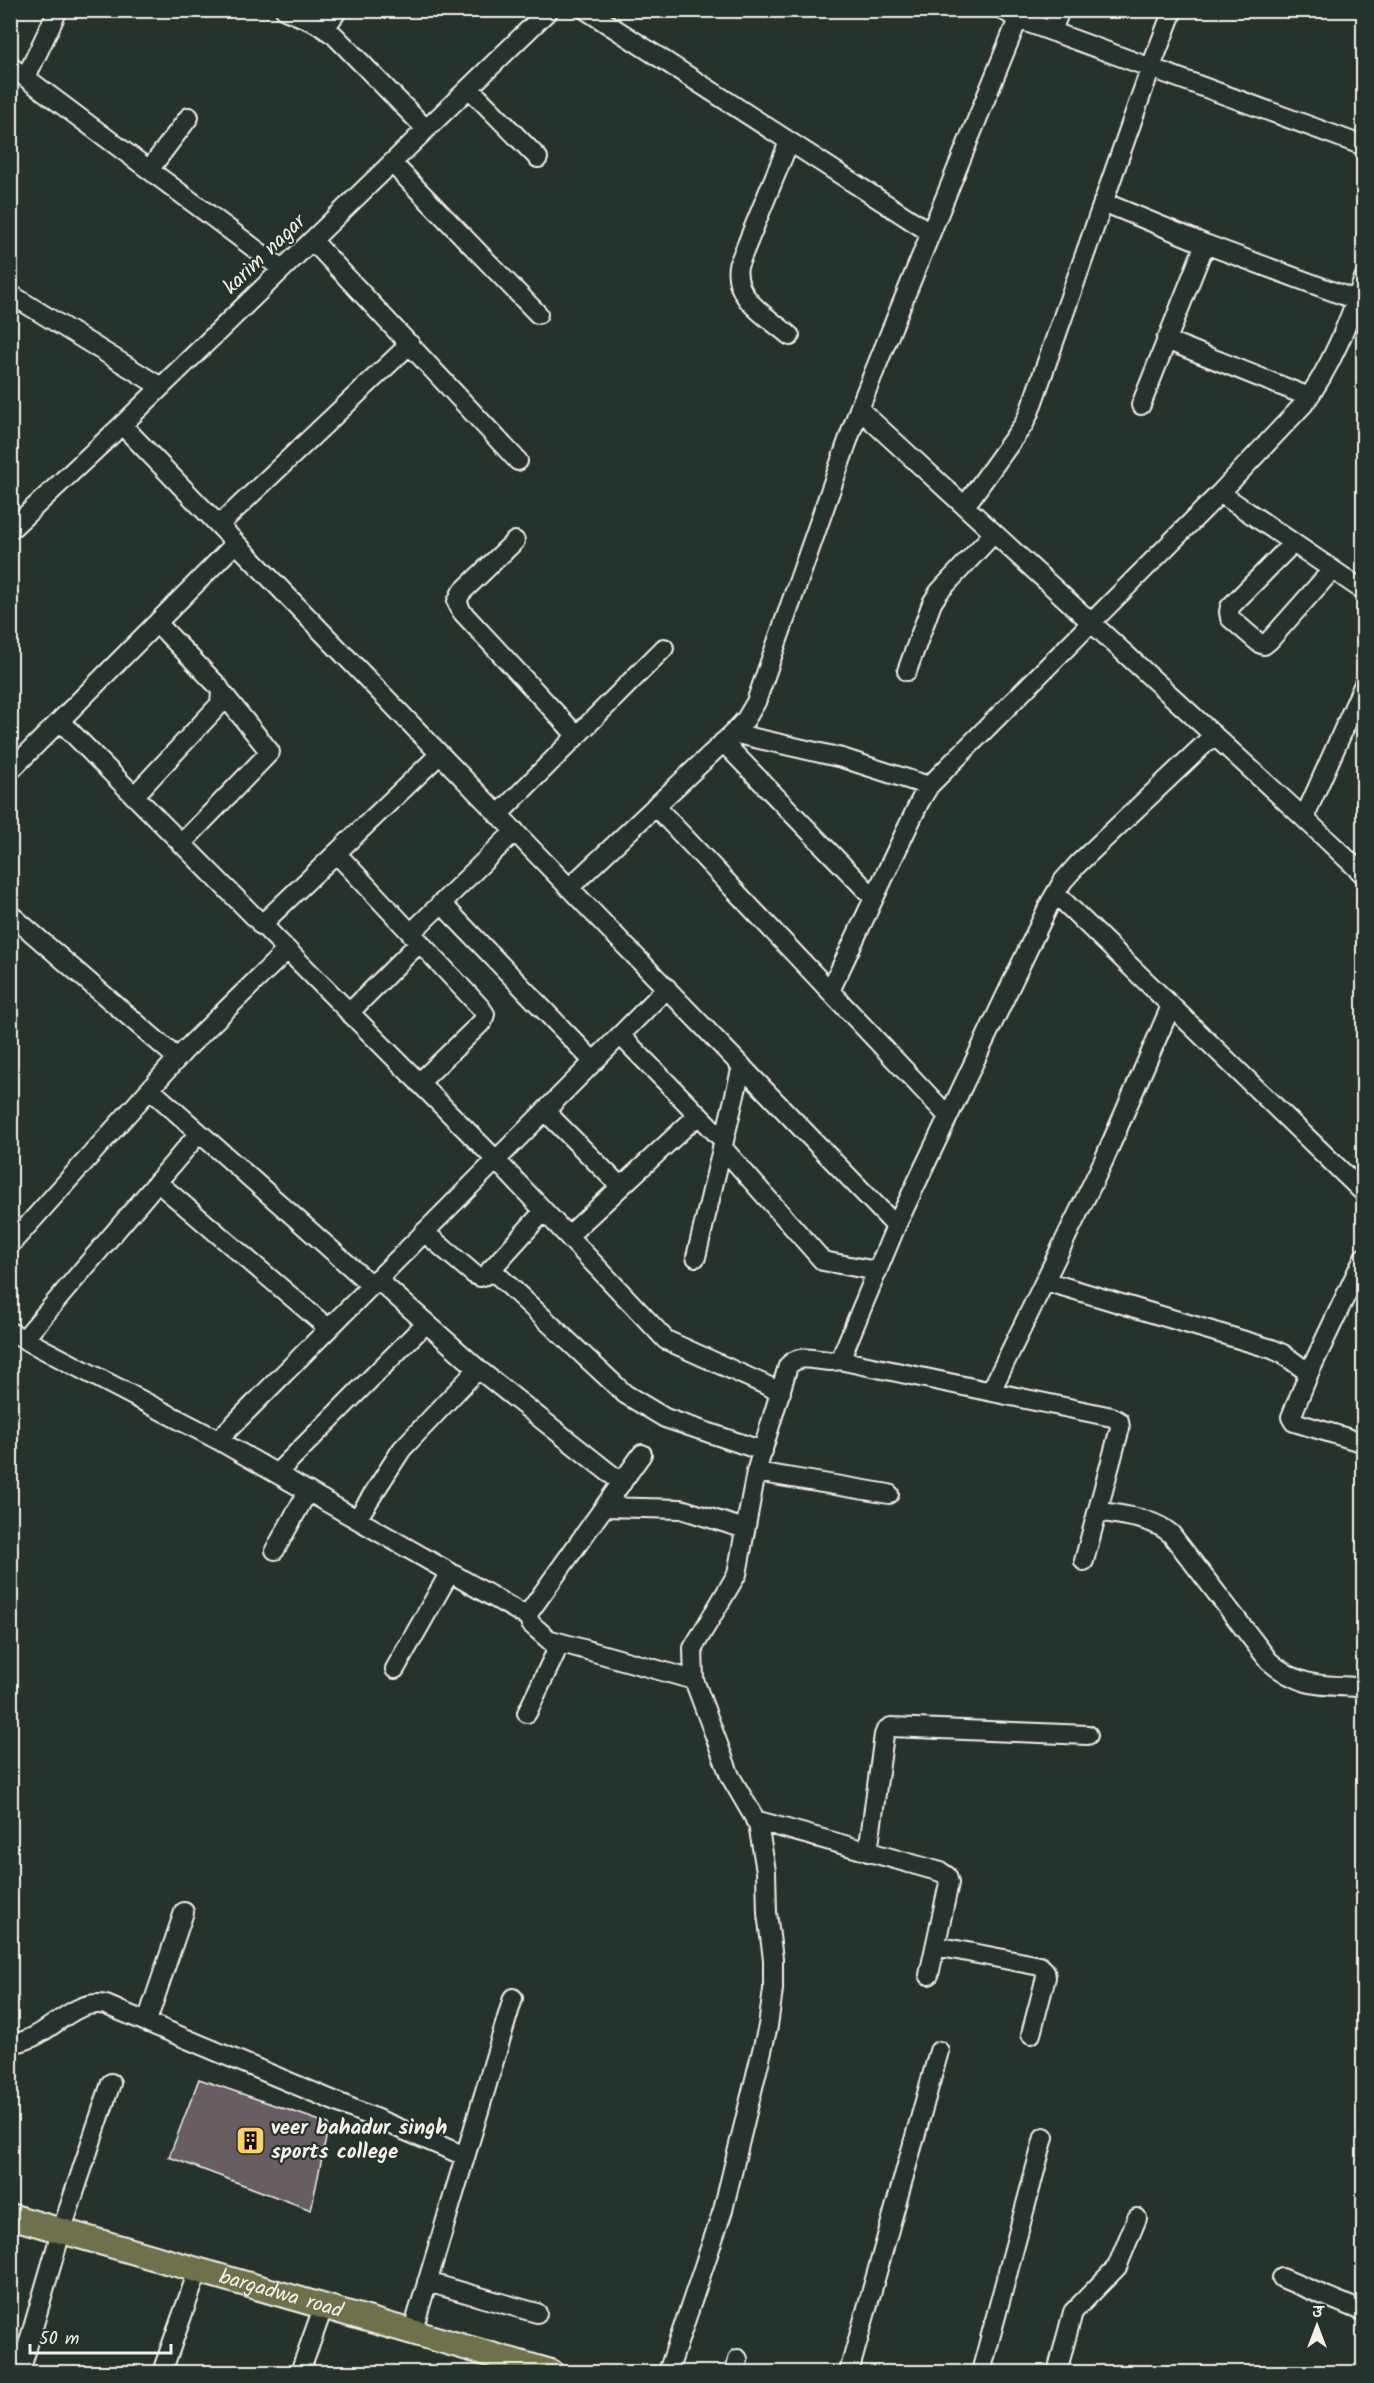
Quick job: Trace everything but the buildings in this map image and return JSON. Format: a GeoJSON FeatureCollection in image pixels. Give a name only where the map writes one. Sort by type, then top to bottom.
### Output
{"type":"FeatureCollection","features":[{"type":"Feature","properties":{"kind":"main road","name":"bargadwa road"},"geometry":{"type":"LineString","coordinates":[[10,2216],[550,2373]]}},
{"type":"Feature","properties":{"kind":"street"},"geometry":{"type":"LineString","coordinates":[[26,77],[58,10]]}},
{"type":"Feature","properties":{"kind":"street"},"geometry":{"type":"LineString","coordinates":[[285,10],[325,28],[342,42],[426,129]]}},
{"type":"Feature","properties":{"kind":"street"},"geometry":{"type":"LineString","coordinates":[[325,28],[338,10]]}},
{"type":"Feature","properties":{"kind":"street","name":"karim nagar"},"geometry":{"type":"LineString","coordinates":[[13,524],[122,425],[549,10]]}},
{"type":"Feature","properties":{"kind":"street"},"geometry":{"type":"LineString","coordinates":[[586,10],[931,234]]}},
{"type":"Feature","properties":{"kind":"street"},"geometry":{"type":"LineString","coordinates":[[1052,32],[1060,10]]}},
{"type":"Feature","properties":{"kind":"street"},"geometry":{"type":"LineString","coordinates":[[965,506],[1024,424],[1029,413],[1173,10]]}},
{"type":"Feature","properties":{"kind":"street"},"geometry":{"type":"LineString","coordinates":[[569,888],[728,737],[746,719],[756,702],[859,409],[931,234],[1011,15],[1364,146]]}},
{"type":"Feature","properties":{"kind":"street"},"geometry":{"type":"LineString","coordinates":[[10,66],[282,269]]}},
{"type":"Feature","properties":{"kind":"street"},"geometry":{"type":"LineString","coordinates":[[470,87],[538,158]]}},
{"type":"Feature","properties":{"kind":"street"},"geometry":{"type":"LineString","coordinates":[[149,170],[189,117]]}},
{"type":"Feature","properties":{"kind":"street"},"geometry":{"type":"LineString","coordinates":[[789,142],[738,266],[736,278],[745,298],[790,336]]}},
{"type":"Feature","properties":{"kind":"street"},"geometry":{"type":"LineString","coordinates":[[392,163],[538,314]]}},
{"type":"Feature","properties":{"kind":"street"},"geometry":{"type":"LineString","coordinates":[[1103,202],[1204,244],[1360,302]]}},
{"type":"Feature","properties":{"kind":"street"},"geometry":{"type":"LineString","coordinates":[[312,240],[518,461]]}},
{"type":"Feature","properties":{"kind":"street"},"geometry":{"type":"LineString","coordinates":[[1141,405],[1204,244]]}},
{"type":"Feature","properties":{"kind":"street"},"geometry":{"type":"LineString","coordinates":[[830,991],[929,786],[1220,493],[1309,397],[1360,302],[1364,278]]}},
{"type":"Feature","properties":{"kind":"street"},"geometry":{"type":"LineString","coordinates":[[10,294],[161,387]]}},
{"type":"Feature","properties":{"kind":"street"},"geometry":{"type":"LineString","coordinates":[[1166,340],[1309,397]]}},
{"type":"Feature","properties":{"kind":"street"},"geometry":{"type":"LineString","coordinates":[[219,525],[410,344]]}},
{"type":"Feature","properties":{"kind":"street"},"geometry":{"type":"LineString","coordinates":[[859,409],[1364,875]]}},
{"type":"Feature","properties":{"kind":"street"},"geometry":{"type":"LineString","coordinates":[[122,425],[896,1226]]}},
{"type":"Feature","properties":{"kind":"street"},"geometry":{"type":"LineString","coordinates":[[1220,493],[1364,591]]}},
{"type":"Feature","properties":{"kind":"street"},"geometry":{"type":"LineString","coordinates":[[907,671],[932,603],[939,592],[994,533]]}},
{"type":"Feature","properties":{"kind":"street"},"geometry":{"type":"LineString","coordinates":[[515,541],[461,593],[457,602],[462,612],[577,736]]}},
{"type":"Feature","properties":{"kind":"street"},"geometry":{"type":"LineString","coordinates":[[10,771],[236,543]]}},
{"type":"Feature","properties":{"kind":"street"},"geometry":{"type":"LineString","coordinates":[[1293,543],[1230,607],[1230,618],[1259,643],[1264,645],[1269,641],[1332,570]]}},
{"type":"Feature","properties":{"kind":"street"},"geometry":{"type":"LineString","coordinates":[[157,624],[221,692],[270,752],[181,844]]}},
{"type":"Feature","properties":{"kind":"street"},"geometry":{"type":"LineString","coordinates":[[498,814],[664,648]]}},
{"type":"Feature","properties":{"kind":"street"},"geometry":{"type":"LineString","coordinates":[[1304,818],[1364,684]]}},
{"type":"Feature","properties":{"kind":"street"},"geometry":{"type":"LineString","coordinates":[[134,796],[220,704],[221,692]]}},
{"type":"Feature","properties":{"kind":"street"},"geometry":{"type":"LineString","coordinates":[[61,722],[496,1160],[666,1340],[781,1392]]}},
{"type":"Feature","properties":{"kind":"street"},"geometry":{"type":"LineString","coordinates":[[838,1360],[896,1226],[1056,894],[1078,864],[1214,735]]}},
{"type":"Feature","properties":{"kind":"street"},"geometry":{"type":"LineString","coordinates":[[728,737],[842,758],[929,786]]}},
{"type":"Feature","properties":{"kind":"street"},"geometry":{"type":"LineString","coordinates":[[728,737],[874,898]]}},
{"type":"Feature","properties":{"kind":"street"},"geometry":{"type":"LineString","coordinates":[[261,924],[440,754]]}},
{"type":"Feature","properties":{"kind":"street"},"geometry":{"type":"LineString","coordinates":[[655,806],[948,1116]]}},
{"type":"Feature","properties":{"kind":"street"},"geometry":{"type":"LineString","coordinates":[[349,1012],[416,938],[441,903],[515,831]]}},
{"type":"Feature","properties":{"kind":"street"},"geometry":{"type":"LineString","coordinates":[[336,853],[485,1014],[483,1021],[419,1083]]}},
{"type":"Feature","properties":{"kind":"street"},"geometry":{"type":"LineString","coordinates":[[1056,894],[1364,1193]]}},
{"type":"Feature","properties":{"kind":"street"},"geometry":{"type":"LineString","coordinates":[[441,903],[594,1062]]}},
{"type":"Feature","properties":{"kind":"street"},"geometry":{"type":"LineString","coordinates":[[10,914],[177,1058]]}},
{"type":"Feature","properties":{"kind":"street"},"geometry":{"type":"LineString","coordinates":[[10,1245],[177,1058],[287,950]]}},
{"type":"Feature","properties":{"kind":"street"},"geometry":{"type":"LineString","coordinates":[[218,1440],[667,988]]}},
{"type":"Feature","properties":{"kind":"street"},"geometry":{"type":"LineString","coordinates":[[991,1391],[1103,1162],[1171,1006]]}},
{"type":"Feature","properties":{"kind":"street"},"geometry":{"type":"LineString","coordinates":[[620,1035],[698,1115],[823,1261],[877,1271]]}},
{"type":"Feature","properties":{"kind":"street"},"geometry":{"type":"LineString","coordinates":[[696,1257],[742,1066]]}},
{"type":"Feature","properties":{"kind":"street"},"geometry":{"type":"LineString","coordinates":[[150,1089],[478,1369],[622,1483]]}},
{"type":"Feature","properties":{"kind":"street"},"geometry":{"type":"LineString","coordinates":[[545,1111],[621,1187]]}},
{"type":"Feature","properties":{"kind":"street"},"geometry":{"type":"LineString","coordinates":[[568,1236],[698,1115]]}},
{"type":"Feature","properties":{"kind":"street"},"geometry":{"type":"LineString","coordinates":[[199,1132],[157,1182],[17,1336],[218,1440],[528,1617],[531,1624],[556,1646],[555,1654],[526,1713]]}},
{"type":"Feature","properties":{"kind":"street"},"geometry":{"type":"LineString","coordinates":[[157,1182],[328,1328]]}},
{"type":"Feature","properties":{"kind":"street"},"geometry":{"type":"LineString","coordinates":[[424,1232],[480,1277],[544,1211]]}},
{"type":"Feature","properties":{"kind":"street"},"geometry":{"type":"LineString","coordinates":[[1364,1257],[1309,1373],[1291,1417],[1294,1422],[1364,1443]]}},
{"type":"Feature","properties":{"kind":"street"},"geometry":{"type":"LineString","coordinates":[[490,1269],[625,1394],[665,1418],[763,1451]]}},
{"type":"Feature","properties":{"kind":"street"},"geometry":{"type":"LineString","coordinates":[[1046,1281],[1272,1349],[1309,1373]]}},
{"type":"Feature","properties":{"kind":"street"},"geometry":{"type":"LineString","coordinates":[[277,1473],[426,1323]]}},
{"type":"Feature","properties":{"kind":"street"},"geometry":{"type":"LineString","coordinates":[[668,2373],[723,2210],[768,2026],[772,1990],[766,1871],[758,1824],[730,1776],[693,1680],[693,1648],[737,1574],[756,1472],[788,1366],[794,1360],[803,1358],[831,1362],[838,1360],[1112,1417],[1119,1421],[1120,1428],[1084,1561]]}},
{"type":"Feature","properties":{"kind":"street"},"geometry":{"type":"LineString","coordinates":[[357,1519],[402,1449],[478,1369]]}},
{"type":"Feature","properties":{"kind":"street"},"geometry":{"type":"LineString","coordinates":[[528,1617],[642,1454]]}},
{"type":"Feature","properties":{"kind":"street"},"geometry":{"type":"LineString","coordinates":[[756,1472],[889,1494]]}},
{"type":"Feature","properties":{"kind":"street"},"geometry":{"type":"LineString","coordinates":[[275,1550],[308,1491]]}},
{"type":"Feature","properties":{"kind":"street"},"geometry":{"type":"LineString","coordinates":[[604,1508],[681,1509],[745,1529]]}},
{"type":"Feature","properties":{"kind":"street"},"geometry":{"type":"LineString","coordinates":[[1098,1511],[1152,1522],[1171,1534],[1269,1661],[1282,1672],[1311,1684],[1364,1687]]}},
{"type":"Feature","properties":{"kind":"street"},"geometry":{"type":"LineString","coordinates":[[395,1669],[450,1572]]}},
{"type":"Feature","properties":{"kind":"street"},"geometry":{"type":"LineString","coordinates":[[551,1640],[693,1680]]}},
{"type":"Feature","properties":{"kind":"street"},"geometry":{"type":"LineString","coordinates":[[868,1852],[884,1735],[891,1727],[1088,1736]]}},
{"type":"Feature","properties":{"kind":"street"},"geometry":{"type":"LineString","coordinates":[[755,1820],[941,1872],[947,1876],[949,1883],[929,1976]]}},
{"type":"Feature","properties":{"kind":"street"},"geometry":{"type":"LineString","coordinates":[[147,2020],[184,1912]]}},
{"type":"Feature","properties":{"kind":"street"},"geometry":{"type":"LineString","coordinates":[[936,1946],[1040,1966],[1045,1971],[1046,1977],[1031,2034]]}},
{"type":"Feature","properties":{"kind":"street"},"geometry":{"type":"LineString","coordinates":[[412,2333],[513,1998]]}},
{"type":"Feature","properties":{"kind":"street"},"geometry":{"type":"LineString","coordinates":[[10,2043],[25,2041],[90,2004],[106,2005],[147,2020],[465,2156]]}},
{"type":"Feature","properties":{"kind":"street"},"geometry":{"type":"LineString","coordinates":[[849,2373],[939,2051]]}},
{"type":"Feature","properties":{"kind":"street"},"geometry":{"type":"LineString","coordinates":[[20,2373],[61,2232],[111,2083]]}},
{"type":"Feature","properties":{"kind":"street"},"geometry":{"type":"LineString","coordinates":[[981,2373],[1044,2137]]}},
{"type":"Feature","properties":{"kind":"street"},"geometry":{"type":"LineString","coordinates":[[1057,2373],[1073,2313],[1117,2267],[1137,2218]]}},
{"type":"Feature","properties":{"kind":"street"},"geometry":{"type":"LineString","coordinates":[[162,2373],[198,2271]]}},
{"type":"Feature","properties":{"kind":"street"},"geometry":{"type":"LineString","coordinates":[[1282,2278],[1364,2312]]}},
{"type":"Feature","properties":{"kind":"street"},"geometry":{"type":"LineString","coordinates":[[427,2282],[537,2313]]}},
{"type":"Feature","properties":{"kind":"street"},"geometry":{"type":"LineString","coordinates":[[300,2373],[323,2308]]}},
{"type":"Feature","properties":{"kind":"place","name":"veer bahadur singh sports college"},"geometry":{"type":"Point","coordinates":[250,2140]}}]}
